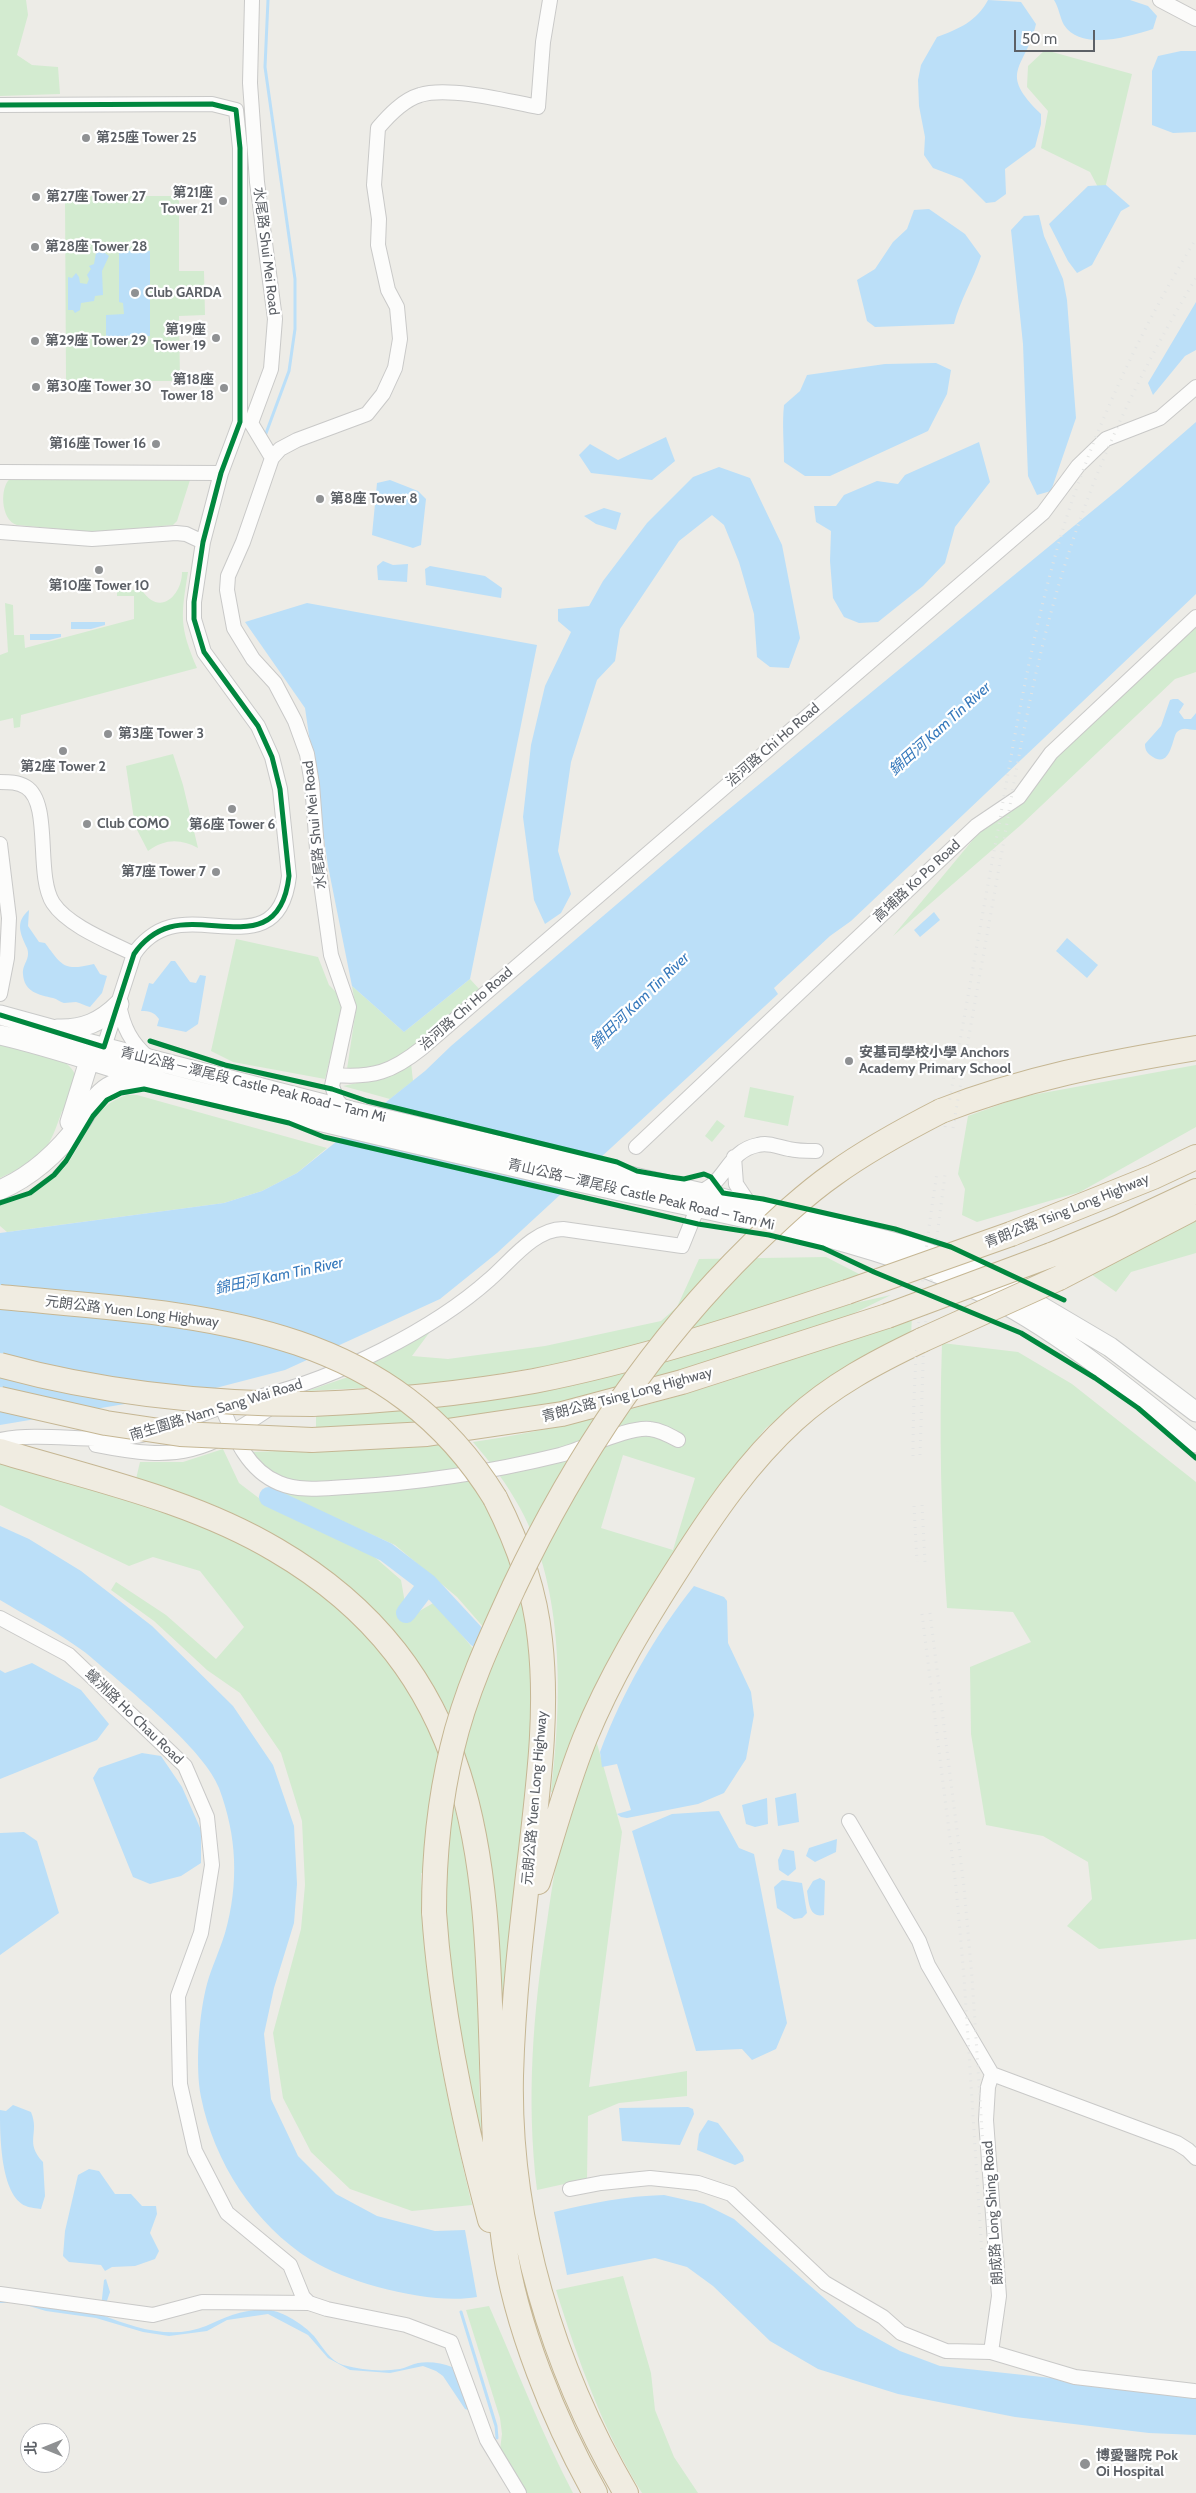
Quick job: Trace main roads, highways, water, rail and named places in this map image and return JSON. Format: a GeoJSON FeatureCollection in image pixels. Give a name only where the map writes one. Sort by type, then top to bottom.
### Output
{"type":"FeatureCollection","features":[{"type":"Feature","properties":{"kind":"highway"},"geometry":{"type":"LineString","coordinates":[[595,2493],[563,2429],[543,2380],[510,2278],[491,2227],[454,2064],[439,1977],[434,1912],[435,1850],[442,1795],[452,1747],[468,1695],[490,1640],[525,1564],[589,1448],[628,1388],[680,1321],[728,1269],[775,1223],[816,1188],[860,1156],[941,1112],[982,1096],[1048,1076],[1196,1048]]}},
{"type":"Feature","properties":{"kind":"highway","name":"青朗公路 Tsing Long Highway"},"geometry":{"type":"LineString","coordinates":[[0,1365],[76,1383],[175,1398],[265,1404],[312,1392],[430,1396],[534,1381],[627,1360],[730,1330],[847,1292],[1011,1234],[1153,1177],[1196,1157]]}},
{"type":"Feature","properties":{"kind":"highway","name":"青朗公路 Tsing Long Highway"},"geometry":{"type":"LineString","coordinates":[[0,1399],[106,1423],[180,1434],[312,1440],[427,1434],[562,1414],[692,1379],[887,1316],[1051,1255],[1196,1191]]}},
{"type":"Feature","properties":{"kind":"highway"},"geometry":{"type":"LineString","coordinates":[[521,1935],[561,1806],[598,1708],[631,1643],[705,1526],[755,1460],[794,1419],[840,1384],[922,1340],[1085,1265],[1196,1206]]}},
{"type":"Feature","properties":{"kind":"highway","name":"元朗公路 Yuen Long Highway"},"geometry":{"type":"LineString","coordinates":[[0,1297],[152,1311],[207,1319],[273,1334],[317,1349],[388,1385],[429,1416],[460,1449],[495,1498],[509,1525],[527,1575],[537,1617],[542,1657],[543,1718],[541,1757],[521,1935],[512,2048],[511,2106],[518,2174],[530,2253],[556,2346],[585,2416],[626,2493]]}},
{"type":"Feature","properties":{"kind":"highway"},"geometry":{"type":"LineString","coordinates":[[0,1451],[135,1490],[198,1512],[252,1536],[288,1557],[333,1589],[366,1619],[399,1659],[430,1708],[450,1748],[462,1781],[482,1875],[490,1967],[495,2158],[504,2244],[510,2278]]}},
{"type":"Feature","properties":{"kind":"main road"},"geometry":{"type":"LineString","coordinates":[[51,1029],[74,1029],[89,1025],[105,1017],[119,1004]]}},
{"type":"Feature","properties":{"kind":"main road"},"geometry":{"type":"LineString","coordinates":[[0,1015],[51,1029],[79,1041],[99,1058]]}},
{"type":"Feature","properties":{"kind":"main road"},"geometry":{"type":"LineString","coordinates":[[0,1024],[7,1036],[99,1058],[151,1079]]}},
{"type":"Feature","properties":{"kind":"main road"},"geometry":{"type":"LineString","coordinates":[[90,1104],[99,1058]]}},
{"type":"Feature","properties":{"kind":"main road","name":"青山公路－潭尾段 Castle Peak Road – Tam Mi"},"geometry":{"type":"LineString","coordinates":[[64,1141],[99,1058],[150,1058],[348,1110],[631,1176],[697,1200],[852,1246],[948,1278],[982,1293],[1026,1318],[1098,1367],[1196,1443]]}},
{"type":"Feature","properties":{"kind":"main road","name":"青山公路－潭尾段 Castle Peak Road – Tam Mi"},"geometry":{"type":"LineString","coordinates":[[0,1190],[29,1174],[53,1153],[79,1124],[90,1104],[111,1085],[151,1079],[610,1190],[750,1205],[899,1243],[967,1267],[1005,1285],[1110,1347],[1196,1412]]}},
{"type":"Feature","properties":{"kind":"main road","name":"青山公路－潭尾段 Castle Peak Road – Tam Mi"},"geometry":{"type":"LineString","coordinates":[[1073,1326],[1105,1356],[1196,1426]]}},
{"type":"Feature","properties":{"kind":"water"},"geometry":{"type":"Polygon","coordinates":[[[988,0],[1021,2],[1036,24],[1021,61],[1017,79],[1020,88],[1028,100],[1041,114],[1041,124],[1035,147],[1005,169],[1006,194],[995,202],[986,203],[962,179],[933,168],[924,155],[925,137],[919,106],[918,80],[921,65],[937,37],[953,31],[973,19],[988,0]]]}},
{"type":"Feature","properties":{"kind":"water"},"geometry":{"type":"Polygon","coordinates":[[[1054,0],[1130,0],[1148,6],[1157,16],[1153,29],[1119,38],[1094,40],[1082,38],[1072,33],[1064,25],[1054,0]]]}},
{"type":"Feature","properties":{"kind":"water"},"geometry":{"type":"Polygon","coordinates":[[[1181,51],[1196,51],[1196,132],[1173,133],[1152,125],[1152,71],[1158,56],[1181,51]]]}},
{"type":"Feature","properties":{"kind":"water"},"geometry":{"type":"Polygon","coordinates":[[[1106,185],[1130,206],[1121,211],[1092,265],[1077,273],[1068,261],[1049,224],[1088,186],[1106,185]]]}},
{"type":"Feature","properties":{"kind":"water"},"geometry":{"type":"Polygon","coordinates":[[[929,209],[965,234],[981,256],[954,324],[875,327],[867,321],[857,280],[875,269],[893,242],[907,229],[914,210],[929,209]]]}},
{"type":"Feature","properties":{"kind":"water"},"geometry":{"type":"Polygon","coordinates":[[[1039,215],[1044,236],[1063,279],[1067,300],[1076,418],[1051,491],[1037,495],[1028,476],[1023,344],[1011,230],[1024,216],[1039,215]]]}},
{"type":"Feature","properties":{"kind":"water"},"geometry":{"type":"Polygon","coordinates":[[[102,251],[109,256],[102,271],[103,295],[95,296],[94,301],[81,303],[80,310],[75,313],[73,310],[68,310],[68,277],[72,278],[76,273],[80,283],[87,284],[89,279],[87,275],[91,269],[89,266],[94,264],[96,253],[102,251]]]}},
{"type":"Feature","properties":{"kind":"water"},"geometry":{"type":"Polygon","coordinates":[[[119,251],[150,251],[150,336],[106,337],[106,315],[124,314],[123,303],[119,302],[119,251]]]}},
{"type":"Feature","properties":{"kind":"water"},"geometry":{"type":"Polygon","coordinates":[[[1196,302],[1196,350],[1185,356],[1153,395],[1148,383],[1196,302]]]}},
{"type":"Feature","properties":{"kind":"water"},"geometry":{"type":"Polygon","coordinates":[[[936,363],[951,370],[947,394],[928,431],[830,476],[805,476],[784,462],[784,405],[800,391],[807,375],[885,364],[936,363]]]}},
{"type":"Feature","properties":{"kind":"water","name":"錦田河 Kam Tin River"},"geometry":{"type":"Polygon","coordinates":[[[1196,422],[1196,594],[851,921],[830,936],[774,988],[778,994],[497,1253],[440,1299],[285,1370],[208,1390],[0,1425],[0,1233],[224,1203],[262,1191],[297,1173],[425,1071],[451,1046],[706,828],[1119,489],[1196,422]]]}},
{"type":"Feature","properties":{"kind":"water"},"geometry":{"type":"Polygon","coordinates":[[[666,437],[675,461],[652,480],[591,473],[579,455],[590,444],[618,460],[666,437]]]}},
{"type":"Feature","properties":{"kind":"water"},"geometry":{"type":"Polygon","coordinates":[[[979,442],[990,482],[955,527],[945,563],[923,586],[878,622],[859,623],[844,617],[833,598],[830,561],[831,531],[816,522],[814,506],[836,506],[844,495],[877,481],[898,484],[905,475],[979,442]]]}},
{"type":"Feature","properties":{"kind":"water"},"geometry":{"type":"Polygon","coordinates":[[[719,467],[750,478],[782,545],[800,638],[789,668],[770,667],[757,657],[754,614],[739,562],[724,525],[712,515],[679,541],[620,629],[615,661],[597,680],[571,762],[558,851],[571,894],[561,913],[545,924],[534,900],[523,817],[531,745],[545,686],[571,632],[558,621],[558,609],[589,606],[603,581],[647,523],[693,477],[719,467]]]}},
{"type":"Feature","properties":{"kind":"water"},"geometry":{"type":"Polygon","coordinates":[[[390,480],[418,491],[426,499],[421,545],[413,548],[372,535],[377,483],[390,480]]]}},
{"type":"Feature","properties":{"kind":"water"},"geometry":{"type":"Polygon","coordinates":[[[604,508],[621,513],[616,530],[596,524],[584,516],[604,508]]]}},
{"type":"Feature","properties":{"kind":"water"},"geometry":{"type":"Polygon","coordinates":[[[383,561],[393,565],[408,564],[407,582],[378,580],[377,566],[383,561]]]}},
{"type":"Feature","properties":{"kind":"water"},"geometry":{"type":"Polygon","coordinates":[[[430,566],[485,576],[502,588],[501,598],[426,585],[425,569],[430,566]]]}},
{"type":"Feature","properties":{"kind":"water"},"geometry":{"type":"Polygon","coordinates":[[[307,603],[537,645],[470,979],[404,1032],[352,986],[328,866],[305,708],[245,622],[307,603]]]}},
{"type":"Feature","properties":{"kind":"water"},"geometry":{"type":"Polygon","coordinates":[[[71,622],[105,622],[105,625],[91,629],[71,629],[71,622]]]}},
{"type":"Feature","properties":{"kind":"water"},"geometry":{"type":"Polygon","coordinates":[[[30,634],[61,634],[61,637],[49,640],[30,640],[30,634]]]}},
{"type":"Feature","properties":{"kind":"water"},"geometry":{"type":"Polygon","coordinates":[[[1178,699],[1184,704],[1179,712],[1184,719],[1191,719],[1196,713],[1196,730],[1179,730],[1175,735],[1170,752],[1166,757],[1157,759],[1148,753],[1145,744],[1161,726],[1170,700],[1178,699]]]}},
{"type":"Feature","properties":{"kind":"water"},"geometry":{"type":"Polygon","coordinates":[[[29,910],[28,926],[39,942],[45,943],[61,962],[70,967],[94,964],[100,974],[107,976],[102,993],[90,1007],[76,1002],[63,1003],[54,998],[33,992],[26,985],[23,970],[28,952],[22,937],[20,923],[29,910]]]}},
{"type":"Feature","properties":{"kind":"water"},"geometry":{"type":"Polygon","coordinates":[[[934,912],[940,920],[920,937],[914,930],[934,912]]]}},
{"type":"Feature","properties":{"kind":"water"},"geometry":{"type":"Polygon","coordinates":[[[1067,938],[1098,965],[1087,978],[1056,951],[1067,938]]]}},
{"type":"Feature","properties":{"kind":"water"},"geometry":{"type":"Polygon","coordinates":[[[171,961],[175,961],[190,982],[196,983],[200,975],[206,976],[198,1024],[186,1032],[157,1026],[159,1019],[153,1013],[141,1011],[149,983],[153,984],[171,961]]]}},
{"type":"Feature","properties":{"kind":"water"},"geometry":{"type":"Polygon","coordinates":[[[0,1526],[29,1539],[81,1571],[152,1626],[233,1706],[273,1765],[294,1826],[297,1884],[294,1923],[274,1988],[264,2034],[271,2099],[298,2156],[336,2194],[377,2216],[435,2231],[465,2230],[477,2297],[458,2299],[415,2295],[369,2284],[327,2269],[290,2245],[272,2228],[255,2210],[226,2168],[207,2121],[201,2097],[198,2071],[204,1996],[230,1914],[234,1878],[230,1824],[219,1788],[212,1774],[187,1743],[111,1674],[85,1652],[67,1640],[0,1600],[0,1526]]]}},
{"type":"Feature","properties":{"kind":"water"},"geometry":{"type":"Polygon","coordinates":[[[694,1586],[724,1597],[727,1601],[728,1643],[751,1692],[754,1715],[746,1759],[724,1793],[698,1804],[627,1818],[621,1817],[617,1814],[631,1810],[617,1764],[602,1767],[600,1752],[629,1686],[666,1624],[694,1586]]]}},
{"type":"Feature","properties":{"kind":"water"},"geometry":{"type":"Polygon","coordinates":[[[32,1663],[81,1690],[109,1724],[97,1740],[0,1779],[0,1670],[5,1673],[32,1663]]]}},
{"type":"Feature","properties":{"kind":"water"},"geometry":{"type":"Polygon","coordinates":[[[142,1753],[161,1756],[182,1787],[201,1830],[201,1863],[181,1876],[150,1884],[133,1877],[93,1778],[99,1768],[142,1753]]]}},
{"type":"Feature","properties":{"kind":"water"},"geometry":{"type":"Polygon","coordinates":[[[796,1793],[799,1822],[778,1826],[775,1798],[796,1793]]]}},
{"type":"Feature","properties":{"kind":"water"},"geometry":{"type":"Polygon","coordinates":[[[767,1798],[768,1824],[755,1827],[746,1824],[742,1805],[767,1798]]]}},
{"type":"Feature","properties":{"kind":"water"},"geometry":{"type":"Polygon","coordinates":[[[719,1811],[739,1848],[754,1854],[787,2023],[776,2049],[752,2060],[742,2049],[696,2051],[632,1831],[672,1814],[719,1811]]]}},
{"type":"Feature","properties":{"kind":"water"},"geometry":{"type":"Polygon","coordinates":[[[24,1832],[37,1841],[59,1913],[0,1955],[0,1833],[24,1832]]]}},
{"type":"Feature","properties":{"kind":"water"},"geometry":{"type":"Polygon","coordinates":[[[837,1839],[836,1852],[815,1862],[806,1856],[809,1848],[837,1839]]]}},
{"type":"Feature","properties":{"kind":"water"},"geometry":{"type":"Polygon","coordinates":[[[783,1849],[794,1851],[796,1869],[788,1876],[779,1870],[778,1860],[783,1849]]]}},
{"type":"Feature","properties":{"kind":"water"},"geometry":{"type":"Polygon","coordinates":[[[820,1878],[825,1881],[824,1915],[813,1912],[808,1900],[807,1891],[813,1881],[820,1878]]]}},
{"type":"Feature","properties":{"kind":"water"},"geometry":{"type":"Polygon","coordinates":[[[782,1880],[802,1883],[807,1913],[802,1918],[794,1919],[777,1908],[774,1887],[782,1880]]]}},
{"type":"Feature","properties":{"kind":"water"},"geometry":{"type":"Polygon","coordinates":[[[13,2105],[31,2112],[34,2126],[34,2149],[43,2162],[45,2196],[41,2209],[28,2207],[17,2200],[6,2177],[1,2148],[0,2110],[6,2111],[13,2105]]]}},
{"type":"Feature","properties":{"kind":"water"},"geometry":{"type":"Polygon","coordinates":[[[688,2107],[693,2109],[694,2114],[680,2145],[622,2141],[619,2108],[688,2107]]]}},
{"type":"Feature","properties":{"kind":"water"},"geometry":{"type":"Polygon","coordinates":[[[708,2120],[718,2123],[743,2156],[744,2161],[735,2165],[697,2150],[699,2134],[708,2120]]]}},
{"type":"Feature","properties":{"kind":"water"},"geometry":{"type":"Polygon","coordinates":[[[89,2169],[99,2171],[115,2194],[131,2194],[142,2206],[156,2206],[157,2214],[150,2233],[159,2251],[155,2259],[135,2266],[112,2267],[105,2271],[101,2265],[69,2262],[63,2256],[65,2231],[78,2175],[89,2169]]]}},
{"type":"Feature","properties":{"kind":"water"},"geometry":{"type":"Polygon","coordinates":[[[664,2195],[704,2204],[734,2219],[857,2327],[900,2351],[940,2366],[1126,2386],[1196,2397],[1196,2435],[1149,2433],[1015,2417],[898,2394],[818,2369],[770,2341],[713,2286],[687,2267],[655,2258],[567,2275],[554,2212],[609,2200],[664,2195]]]}},
{"type":"Feature","properties":{"kind":"water"},"geometry":{"type":"Polygon","coordinates":[[[106,2279],[110,2292],[102,2315],[115,2320],[154,2331],[180,2332],[206,2326],[228,2316],[251,2310],[274,2311],[293,2319],[305,2327],[330,2357],[343,2365],[364,2369],[393,2370],[427,2362],[440,2363],[452,2367],[471,2411],[465,2409],[443,2376],[436,2371],[423,2366],[390,2373],[350,2370],[328,2358],[308,2335],[268,2314],[227,2320],[207,2331],[169,2336],[143,2332],[96,2318],[46,2311],[19,2303],[0,2303],[0,2298],[101,2308],[104,2280],[106,2279]]]}},
{"type":"Feature","properties":{"kind":"waterway"},"geometry":{"type":"LineString","coordinates":[[265,436],[289,371],[295,329],[295,279],[265,67],[268,0]]}},
{"type":"Feature","properties":{"kind":"waterway"},"geometry":{"type":"LineString","coordinates":[[269,1497],[386,1552],[428,1584],[478,1638]]}},
{"type":"Feature","properties":{"kind":"waterway"},"geometry":{"type":"LineString","coordinates":[[406,1613],[428,1584]]}},
{"type":"Feature","properties":{"kind":"waterway"},"geometry":{"type":"LineString","coordinates":[[461,2312],[496,2426],[497,2438]]}},
{"type":"Feature","properties":{"kind":"railway"},"geometry":{"type":"LineString","coordinates":[[945,1127],[1021,703],[1046,589],[1068,513],[1094,442],[1141,338],[1196,239]]}},
{"type":"Feature","properties":{"kind":"railway"},"geometry":{"type":"LineString","coordinates":[[953,1128],[1023,734],[1048,622],[1082,514],[1110,444],[1141,376],[1196,278]]}},
{"type":"Feature","properties":{"kind":"railway"},"geometry":{"type":"LineString","coordinates":[[913,1456],[913,1420],[919,1314],[937,1173]]}},
{"type":"Feature","properties":{"kind":"railway"},"geometry":{"type":"LineString","coordinates":[[920,1455],[924,1335],[945,1175]]}},
{"type":"Feature","properties":{"kind":"railway"},"geometry":{"type":"LineString","coordinates":[[922,1505],[925,1562]]}},
{"type":"Feature","properties":{"kind":"railway"},"geometry":{"type":"LineString","coordinates":[[914,1506],[917,1562]]}},
{"type":"Feature","properties":{"kind":"railway"},"geometry":{"type":"LineString","coordinates":[[930,1613],[964,1887],[972,1977],[990,2253]]}},
{"type":"Feature","properties":{"kind":"railway"},"geometry":{"type":"LineString","coordinates":[[922,1614],[956,1887],[964,1977],[982,2254]]}},
{"type":"Feature","properties":{"kind":"place","name":"第25座 Tower 25"},"geometry":{"type":"Point","coordinates":[86,138]}},
{"type":"Feature","properties":{"kind":"place","name":"第27座 Tower 27"},"geometry":{"type":"Point","coordinates":[36,197]}},
{"type":"Feature","properties":{"kind":"place","name":"第21座 Tower 21"},"geometry":{"type":"Point","coordinates":[223,201]}},
{"type":"Feature","properties":{"kind":"place","name":"第28座 Tower 28"},"geometry":{"type":"Point","coordinates":[35,247]}},
{"type":"Feature","properties":{"kind":"place","name":"Club GARDA"},"geometry":{"type":"Point","coordinates":[135,293]}},
{"type":"Feature","properties":{"kind":"place","name":"第19座 Tower 19"},"geometry":{"type":"Point","coordinates":[216,338]}},
{"type":"Feature","properties":{"kind":"place","name":"第29座 Tower 29"},"geometry":{"type":"Point","coordinates":[35,341]}},
{"type":"Feature","properties":{"kind":"place","name":"第30座 Tower 30"},"geometry":{"type":"Point","coordinates":[36,387]}},
{"type":"Feature","properties":{"kind":"place","name":"第18座 Tower 18"},"geometry":{"type":"Point","coordinates":[224,388]}},
{"type":"Feature","properties":{"kind":"place","name":"第16座 Tower 16"},"geometry":{"type":"Point","coordinates":[156,444]}},
{"type":"Feature","properties":{"kind":"place","name":"第8座 Tower 8"},"geometry":{"type":"Point","coordinates":[320,499]}},
{"type":"Feature","properties":{"kind":"place","name":"第10座 Tower 10"},"geometry":{"type":"Point","coordinates":[99,570]}},
{"type":"Feature","properties":{"kind":"place","name":"第3座 Tower 3"},"geometry":{"type":"Point","coordinates":[108,734]}},
{"type":"Feature","properties":{"kind":"place","name":"第2座 Tower 2"},"geometry":{"type":"Point","coordinates":[63,751]}},
{"type":"Feature","properties":{"kind":"place","name":"第6座 Tower 6"},"geometry":{"type":"Point","coordinates":[232,809]}},
{"type":"Feature","properties":{"kind":"place","name":"Club COMO"},"geometry":{"type":"Point","coordinates":[87,824]}},
{"type":"Feature","properties":{"kind":"place","name":"第7座 Tower 7"},"geometry":{"type":"Point","coordinates":[216,872]}},
{"type":"Feature","properties":{"kind":"place","name":"安基司學校小學 Anchors Academy Primary School"},"geometry":{"type":"Point","coordinates":[849,1061]}},
{"type":"Feature","properties":{"kind":"place","name":"博愛醫院 Pok Oi Hospital"},"geometry":{"type":"Point","coordinates":[1085,2464]}}]}
